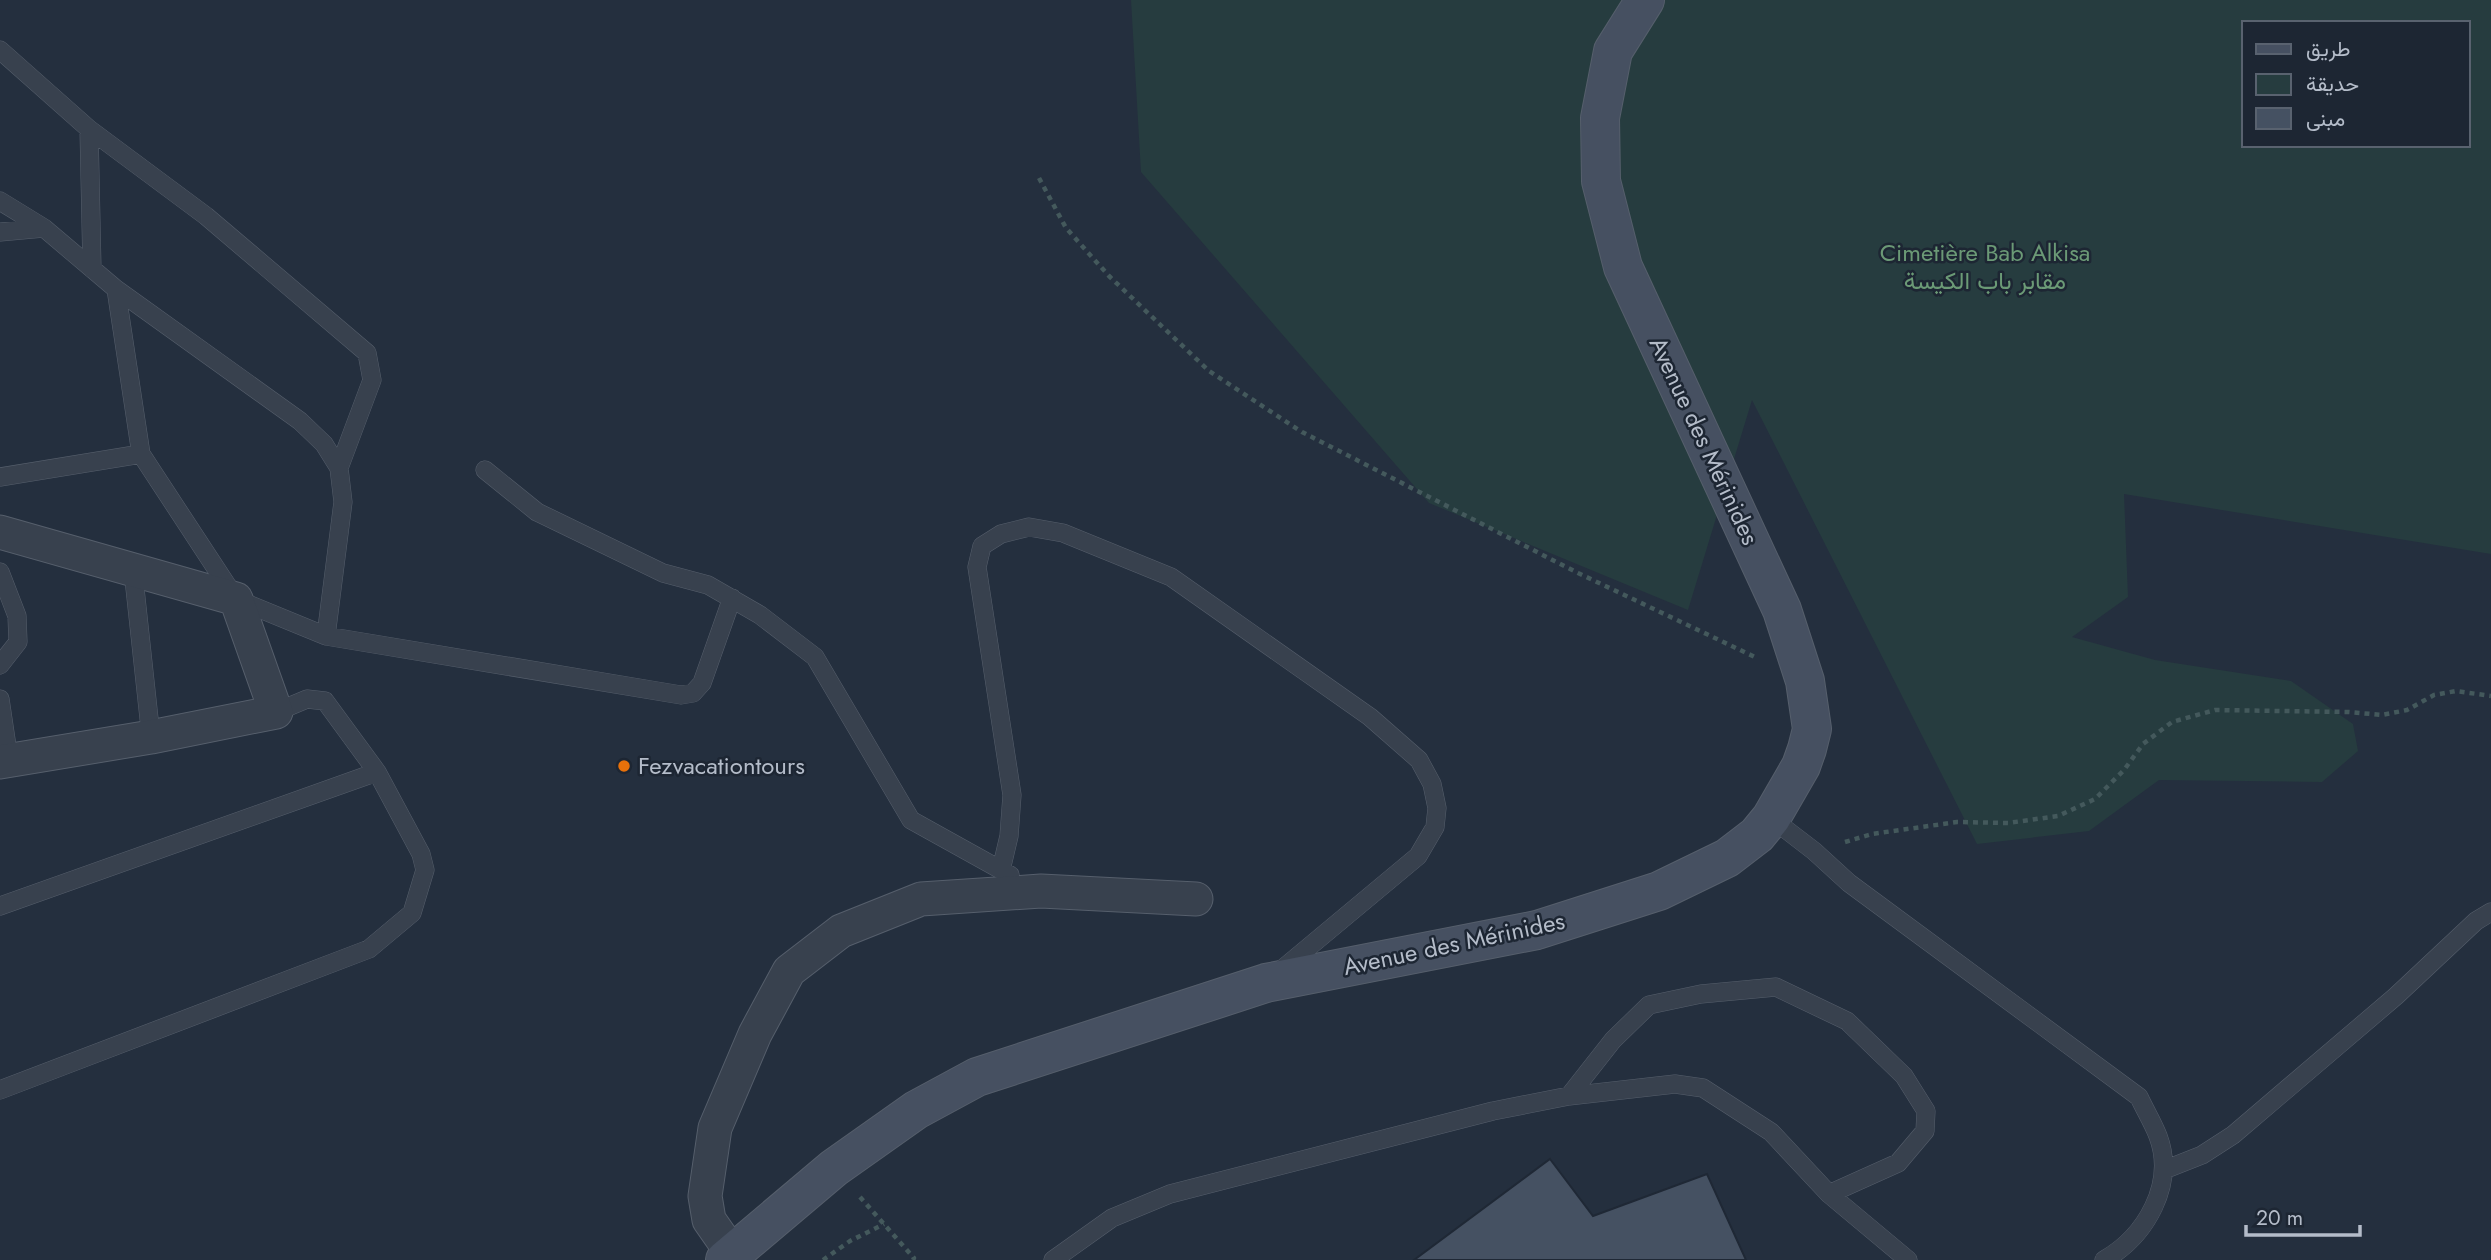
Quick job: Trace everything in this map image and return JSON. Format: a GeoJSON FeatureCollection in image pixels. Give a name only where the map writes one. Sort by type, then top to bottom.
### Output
{"type":"FeatureCollection","features":[{"type":"Feature","properties":{"kind":"main road","name":"Avenue des Mérinides"},"geometry":{"type":"LineString","coordinates":[[729,1257],[834,1168],[916,1110],[948,1091],[1009,1066],[1266,983],[1537,930],[1634,899],[1658,891],[1727,858],[1757,835],[1771,818],[1801,766],[1807,750],[1812,729],[1805,681],[1782,610],[1623,267],[1601,181],[1600,118],[1613,51],[1645,0]]}},
{"type":"Feature","properties":{"kind":"street"},"geometry":{"type":"LineString","coordinates":[[0,532],[236,599],[276,712],[151,737],[5,761]]}},
{"type":"Feature","properties":{"kind":"street"},"geometry":{"type":"LineString","coordinates":[[729,1257],[709,1220],[705,1196],[715,1128],[755,1034],[789,971],[841,932],[921,899],[1041,891],[1196,899]]}},
{"type":"Feature","properties":{"kind":"lane"},"geometry":{"type":"LineString","coordinates":[[0,50],[89,129],[206,215],[367,353],[372,380],[339,468]]}},
{"type":"Feature","properties":{"kind":"lane"},"geometry":{"type":"LineString","coordinates":[[89,129],[92,269]]}},
{"type":"Feature","properties":{"kind":"lane"},"geometry":{"type":"LineString","coordinates":[[0,201],[44,228],[116,289],[300,421],[324,444],[339,468],[343,502],[326,636]]}},
{"type":"Feature","properties":{"kind":"lane"},"geometry":{"type":"LineString","coordinates":[[0,232],[44,228]]}},
{"type":"Feature","properties":{"kind":"lane"},"geometry":{"type":"LineString","coordinates":[[116,289],[141,454],[236,599],[326,636],[681,695],[693,693],[702,683],[732,598]]}},
{"type":"Feature","properties":{"kind":"lane"},"geometry":{"type":"LineString","coordinates":[[0,477],[141,454]]}},
{"type":"Feature","properties":{"kind":"lane"},"geometry":{"type":"LineString","coordinates":[[485,470],[537,512],[663,573],[708,584],[760,615],[815,657],[911,820],[1041,891]]}},
{"type":"Feature","properties":{"kind":"lane"},"geometry":{"type":"LineString","coordinates":[[1001,870],[1009,836],[1012,795],[977,567],[982,546],[1001,534],[1029,527],[1063,533],[1171,577],[1370,717],[1419,760],[1432,784],[1437,808],[1435,827],[1418,856],[1266,983]]}},
{"type":"Feature","properties":{"kind":"lane"},"geometry":{"type":"LineString","coordinates":[[134,570],[151,737]]}},
{"type":"Feature","properties":{"kind":"lane"},"geometry":{"type":"LineString","coordinates":[[0,572],[17,615],[18,642],[0,665]]}},
{"type":"Feature","properties":{"kind":"lane"},"geometry":{"type":"LineString","coordinates":[[0,699],[5,761]]}},
{"type":"Feature","properties":{"kind":"lane"},"geometry":{"type":"LineString","coordinates":[[0,1090],[369,949],[412,912],[425,870],[421,854],[377,772],[325,701],[307,699],[276,712]]}},
{"type":"Feature","properties":{"kind":"lane"},"geometry":{"type":"LineString","coordinates":[[0,906],[377,772]]}},
{"type":"Feature","properties":{"kind":"lane"},"geometry":{"type":"LineString","coordinates":[[1771,818],[1814,851],[1849,883],[2139,1097],[2159,1138],[2164,1170],[2158,1201],[2137,1234],[2104,1260]]}},
{"type":"Feature","properties":{"kind":"lane"},"geometry":{"type":"LineString","coordinates":[[2164,1170],[2202,1155],[2233,1135],[2396,996],[2476,921],[2491,912]]}},
{"type":"Feature","properties":{"kind":"lane"},"geometry":{"type":"LineString","coordinates":[[1569,1096],[1613,1040],[1648,1005],[1701,994],[1776,987],[1847,1021],[1904,1076],[1926,1111],[1925,1131],[1898,1163],[1829,1194]]}},
{"type":"Feature","properties":{"kind":"lane"},"geometry":{"type":"LineString","coordinates":[[1053,1260],[1112,1218],[1171,1194],[1493,1111],[1569,1096],[1675,1084],[1703,1088],[1771,1132],[1829,1194],[1908,1260]]}},
{"type":"Feature","properties":{"kind":"path"},"geometry":{"type":"LineString","coordinates":[[1038,178],[1066,228],[1109,276],[1209,371],[1303,432],[1578,573],[1805,681]]}},
{"type":"Feature","properties":{"kind":"path"},"geometry":{"type":"LineString","coordinates":[[1814,851],[1872,834],[1926,825],[1957,821],[2008,823],[2058,816],[2095,799],[2124,770],[2143,744],[2172,722],[2216,710],[2382,715],[2407,710],[2434,695],[2456,691],[2491,696]]}},
{"type":"Feature","properties":{"kind":"path"},"geometry":{"type":"LineString","coordinates":[[861,1199],[913,1260]]}},
{"type":"Feature","properties":{"kind":"path"},"geometry":{"type":"LineString","coordinates":[[823,1260],[850,1241],[884,1224]]}},
{"type":"Feature","properties":{"kind":"green space","name":"Cimetière Bab Alkisa مقابر باب الكيسة"},"geometry":{"type":"Polygon","coordinates":[[[1131,0],[2491,0],[2491,554],[2124,494],[2128,597],[2072,637],[2155,660],[2291,681],[2353,724],[2358,751],[2322,782],[2159,780],[2089,831],[1977,844],[1752,400],[1688,610],[1429,503],[1141,172],[1131,0]]]}},
{"type":"Feature","properties":{"kind":"building"},"geometry":{"type":"Polygon","coordinates":[[[1550,1159],[1593,1216],[1707,1174],[1746,1260],[1414,1260],[1550,1159]]]}},
{"type":"Feature","properties":{"kind":"place","name":"Fezvacationtours"},"geometry":{"type":"Point","coordinates":[624,766]}}]}
